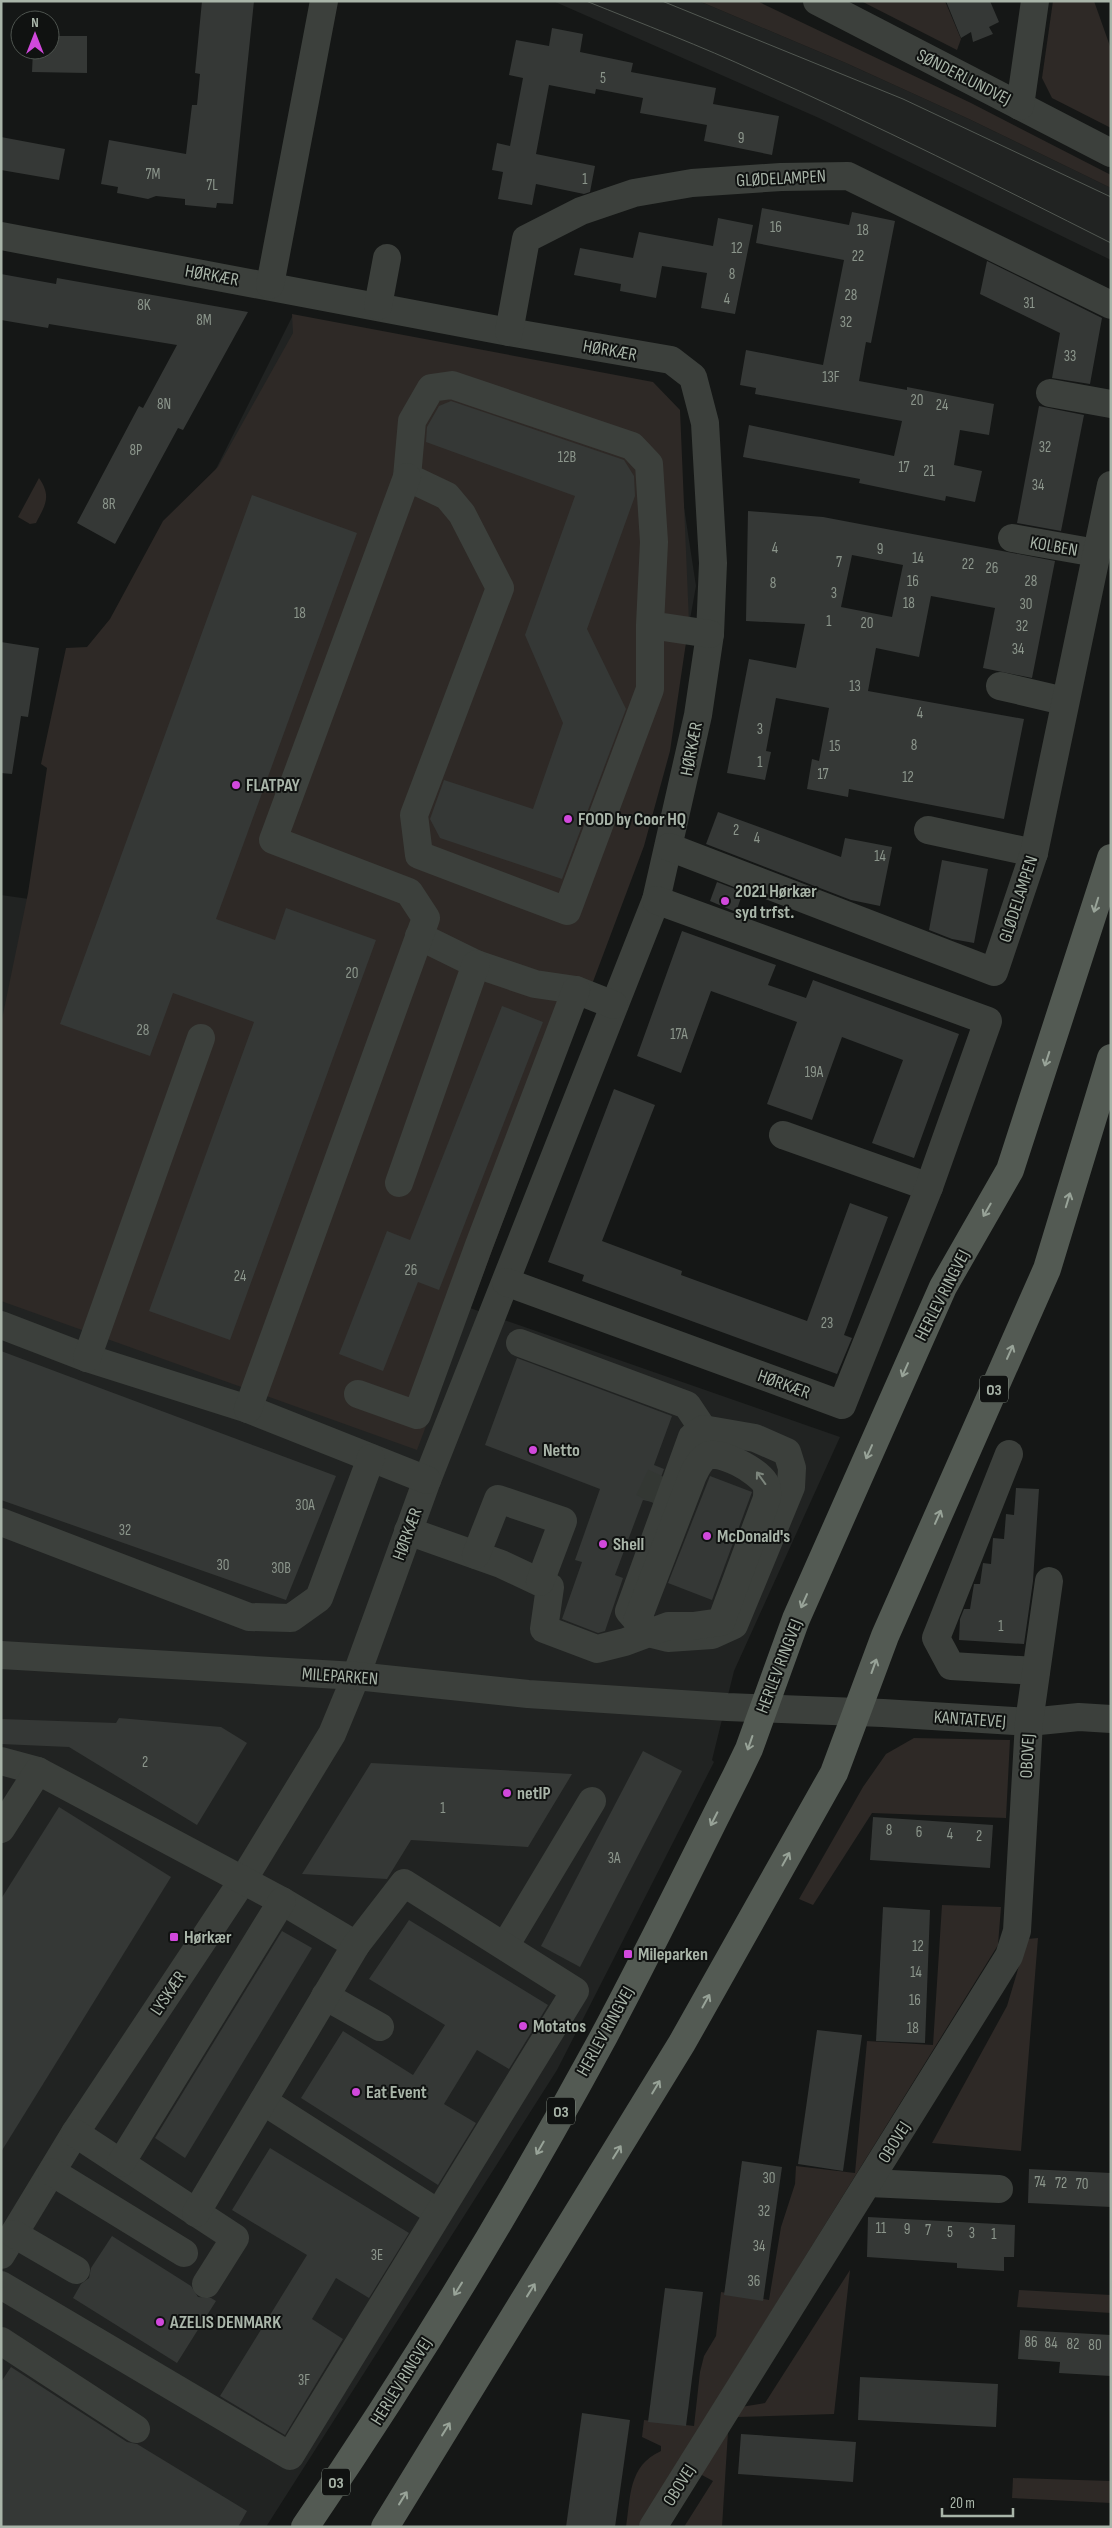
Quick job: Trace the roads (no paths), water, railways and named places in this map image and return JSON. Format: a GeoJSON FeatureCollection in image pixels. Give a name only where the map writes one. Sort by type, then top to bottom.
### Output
{"type":"FeatureCollection","features":[{"type":"Feature","properties":{"kind":"main road","name":"HERLEV RINGVEJ"},"geometry":{"type":"LineString","coordinates":[[304,2527],[367,2437],[489,2238],[603,2037],[736,1776],[796,1619],[943,1287],[1010,1170],[1111,858]]}},
{"type":"Feature","properties":{"kind":"main road","name":"O3"},"geometry":{"type":"LineString","coordinates":[[386,2527],[682,2043],[834,1773],[885,1636],[1047,1269],[1111,1058]]}},
{"type":"Feature","properties":{"kind":"street"},"geometry":{"type":"LineString","coordinates":[[270,286],[324,1]]}},
{"type":"Feature","properties":{"kind":"street","name":"SØNDERLUNDVEJ"},"geometry":{"type":"LineString","coordinates":[[817,1],[1111,153]]}},
{"type":"Feature","properties":{"kind":"street"},"geometry":{"type":"LineString","coordinates":[[1020,106],[1035,1]]}},
{"type":"Feature","properties":{"kind":"street","name":"GLØDELAMPEN"},"geometry":{"type":"LineString","coordinates":[[509,332],[526,239],[581,211],[634,193],[692,183],[781,177],[848,176],[1111,305]]}},
{"type":"Feature","properties":{"kind":"street","name":"HØRKÆR"},"geometry":{"type":"LineString","coordinates":[[1,236],[509,332],[671,360],[694,377],[705,424],[710,485],[713,564],[710,634],[698,715],[656,900],[427,1480],[356,1676]]}},
{"type":"Feature","properties":{"kind":"street"},"geometry":{"type":"LineString","coordinates":[[378,306],[387,258]]}},
{"type":"Feature","properties":{"kind":"street"},"geometry":{"type":"LineString","coordinates":[[248,1410],[426,918],[409,892],[273,840],[407,477],[412,421],[431,388],[452,385],[632,446],[649,464],[654,542],[650,625],[650,689],[567,911],[420,855]]}},
{"type":"Feature","properties":{"kind":"street"},"geometry":{"type":"LineString","coordinates":[[1050,393],[1111,404]]}},
{"type":"Feature","properties":{"kind":"street"},"geometry":{"type":"LineString","coordinates":[[397,887],[420,855],[414,815],[500,588],[462,514],[446,496],[407,477]]}},
{"type":"Feature","properties":{"kind":"street","name":"GLØDELAMPEN"},"geometry":{"type":"LineString","coordinates":[[669,847],[994,972],[1034,853],[1064,701],[1111,484]]}},
{"type":"Feature","properties":{"kind":"street","name":"KOLBEN"},"geometry":{"type":"LineString","coordinates":[[1012,538],[1096,553]]}},
{"type":"Feature","properties":{"kind":"street"},"geometry":{"type":"LineString","coordinates":[[650,625],[710,634]]}},
{"type":"Feature","properties":{"kind":"street"},"geometry":{"type":"LineString","coordinates":[[1000,686],[1064,701]]}},
{"type":"Feature","properties":{"kind":"street"},"geometry":{"type":"LineString","coordinates":[[928,830],[1034,853]]}},
{"type":"Feature","properties":{"kind":"street","name":"HØRKÆR"},"geometry":{"type":"LineString","coordinates":[[510,1270],[842,1405],[929,1187],[988,1021],[656,900]]}},
{"type":"Feature","properties":{"kind":"street"},"geometry":{"type":"LineString","coordinates":[[420,936],[476,964],[535,984],[576,990],[614,1005]]}},
{"type":"Feature","properties":{"kind":"street"},"geometry":{"type":"LineString","coordinates":[[399,1183],[476,964]]}},
{"type":"Feature","properties":{"kind":"street"},"geometry":{"type":"LineString","coordinates":[[358,1394],[417,1415],[576,990]]}},
{"type":"Feature","properties":{"kind":"street"},"geometry":{"type":"LineString","coordinates":[[87,1358],[201,1038]]}},
{"type":"Feature","properties":{"kind":"street"},"geometry":{"type":"LineString","coordinates":[[783,1135],[929,1187]]}},
{"type":"Feature","properties":{"kind":"street"},"geometry":{"type":"LineString","coordinates":[[479,1245],[510,1270]]}},
{"type":"Feature","properties":{"kind":"street"},"geometry":{"type":"LineString","coordinates":[[1,1325],[87,1358],[248,1410],[427,1480]]}},
{"type":"Feature","properties":{"kind":"street"},"geometry":{"type":"LineString","coordinates":[[520,1343],[687,1405],[703,1429]]}},
{"type":"Feature","properties":{"kind":"street"},"geometry":{"type":"LineString","coordinates":[[428,1387],[460,1397]]}},
{"type":"Feature","properties":{"kind":"street"},"geometry":{"type":"LineString","coordinates":[[664,1469],[687,1405]]}},
{"type":"Feature","properties":{"kind":"street"},"geometry":{"type":"LineString","coordinates":[[638,1622],[692,1437],[703,1429],[755,1438],[787,1452],[792,1468],[791,1487],[734,1625],[712,1635],[668,1638],[638,1622],[622,1595],[649,1502]]}},
{"type":"Feature","properties":{"kind":"street"},"geometry":{"type":"LineString","coordinates":[[408,1531],[476,1555],[550,1587],[544,1629],[597,1649],[624,1642],[638,1622],[693,1475],[701,1461],[707,1456],[716,1454],[756,1471],[765,1483],[767,1498],[721,1622],[693,1626],[668,1626],[638,1622]]}},
{"type":"Feature","properties":{"kind":"street"},"geometry":{"type":"LineString","coordinates":[[1009,1454],[936,1638],[951,1666],[1036,1671]]}},
{"type":"Feature","properties":{"kind":"street"},"geometry":{"type":"LineString","coordinates":[[1,1522],[249,1617],[291,1618],[319,1598],[371,1458]]}},
{"type":"Feature","properties":{"kind":"street"},"geometry":{"type":"LineString","coordinates":[[476,1555],[498,1499],[562,1521],[540,1582]]}},
{"type":"Feature","properties":{"kind":"street","name":"OBOVEJ"},"geometry":{"type":"LineString","coordinates":[[653,2527],[870,2182],[1009,1956],[1017,1932],[1029,1722],[1049,1581]]}},
{"type":"Feature","properties":{"kind":"street","name":"MILEPARKEN"},"geometry":{"type":"LineString","coordinates":[[1,1655],[356,1676],[528,1694],[762,1709],[858,1712]]}},
{"type":"Feature","properties":{"kind":"street","name":"LYSKÆR"},"geometry":{"type":"LineString","coordinates":[[8,2244],[75,2132],[243,1880],[332,1734],[356,1676]]}},
{"type":"Feature","properties":{"kind":"street","name":"KANTATEVEJ"},"geometry":{"type":"LineString","coordinates":[[858,1712],[1029,1722],[1078,1717],[1111,1719]]}},
{"type":"Feature","properties":{"kind":"street"},"geometry":{"type":"LineString","coordinates":[[1,1761],[38,1771],[282,1901],[356,1944]]}},
{"type":"Feature","properties":{"kind":"street"},"geometry":{"type":"LineString","coordinates":[[1,1829],[38,1771]]}},
{"type":"Feature","properties":{"kind":"street"},"geometry":{"type":"LineString","coordinates":[[505,1946],[592,1801]]}},
{"type":"Feature","properties":{"kind":"street"},"geometry":{"type":"LineString","coordinates":[[1,2285],[290,2456],[575,1991],[404,1883],[356,1944],[196,2213]]}},
{"type":"Feature","properties":{"kind":"street"},"geometry":{"type":"LineString","coordinates":[[121,2163],[282,1901]]}},
{"type":"Feature","properties":{"kind":"street"},"geometry":{"type":"LineString","coordinates":[[325,1996],[380,2027]]}},
{"type":"Feature","properties":{"kind":"street"},"geometry":{"type":"LineString","coordinates":[[263,2101],[438,2213]]}},
{"type":"Feature","properties":{"kind":"street"},"geometry":{"type":"LineString","coordinates":[[75,2132],[235,2238],[206,2284]]}},
{"type":"Feature","properties":{"kind":"street"},"geometry":{"type":"LineString","coordinates":[[52,2172],[184,2254]]}},
{"type":"Feature","properties":{"kind":"street"},"geometry":{"type":"LineString","coordinates":[[870,2182],[999,2189]]}},
{"type":"Feature","properties":{"kind":"street"},"geometry":{"type":"LineString","coordinates":[[8,2244],[76,2270]]}},
{"type":"Feature","properties":{"kind":"street"},"geometry":{"type":"LineString","coordinates":[[3,2345],[136,2429]]}},
{"type":"Feature","properties":{"kind":"tunnel"},"geometry":{"type":"LineString","coordinates":[[649,1501],[664,1469]]}},
{"type":"Feature","properties":{"kind":"tram line"},"geometry":{"type":"LineString","coordinates":[[586,1],[715,53],[802,92],[935,155],[1111,243]]}},
{"type":"Feature","properties":{"kind":"tram line"},"geometry":{"type":"LineString","coordinates":[[662,1],[903,99],[1111,197]]}},
{"type":"Feature","properties":{"kind":"place","name":"FLATPAY"},"geometry":{"type":"Point","coordinates":[236,785]}},
{"type":"Feature","properties":{"kind":"place","name":"FOOD by Coor HQ"},"geometry":{"type":"Point","coordinates":[568,819]}},
{"type":"Feature","properties":{"kind":"place","name":"2021 Hørkær syd trfst."},"geometry":{"type":"Point","coordinates":[725,901]}},
{"type":"Feature","properties":{"kind":"place","name":"Netto"},"geometry":{"type":"Point","coordinates":[533,1450]}},
{"type":"Feature","properties":{"kind":"place","name":"McDonald's"},"geometry":{"type":"Point","coordinates":[707,1536]}},
{"type":"Feature","properties":{"kind":"place","name":"Shell"},"geometry":{"type":"Point","coordinates":[603,1544]}},
{"type":"Feature","properties":{"kind":"place","name":"netIP"},"geometry":{"type":"Point","coordinates":[507,1793]}},
{"type":"Feature","properties":{"kind":"place","name":"Hørkær"},"geometry":{"type":"Point","coordinates":[174,1937]}},
{"type":"Feature","properties":{"kind":"place","name":"Mileparken"},"geometry":{"type":"Point","coordinates":[628,1954]}},
{"type":"Feature","properties":{"kind":"place","name":"Motatos"},"geometry":{"type":"Point","coordinates":[523,2026]}},
{"type":"Feature","properties":{"kind":"place","name":"Eat Event"},"geometry":{"type":"Point","coordinates":[356,2092]}},
{"type":"Feature","properties":{"kind":"place","name":"AZELIS DENMARK"},"geometry":{"type":"Point","coordinates":[160,2322]}}]}
